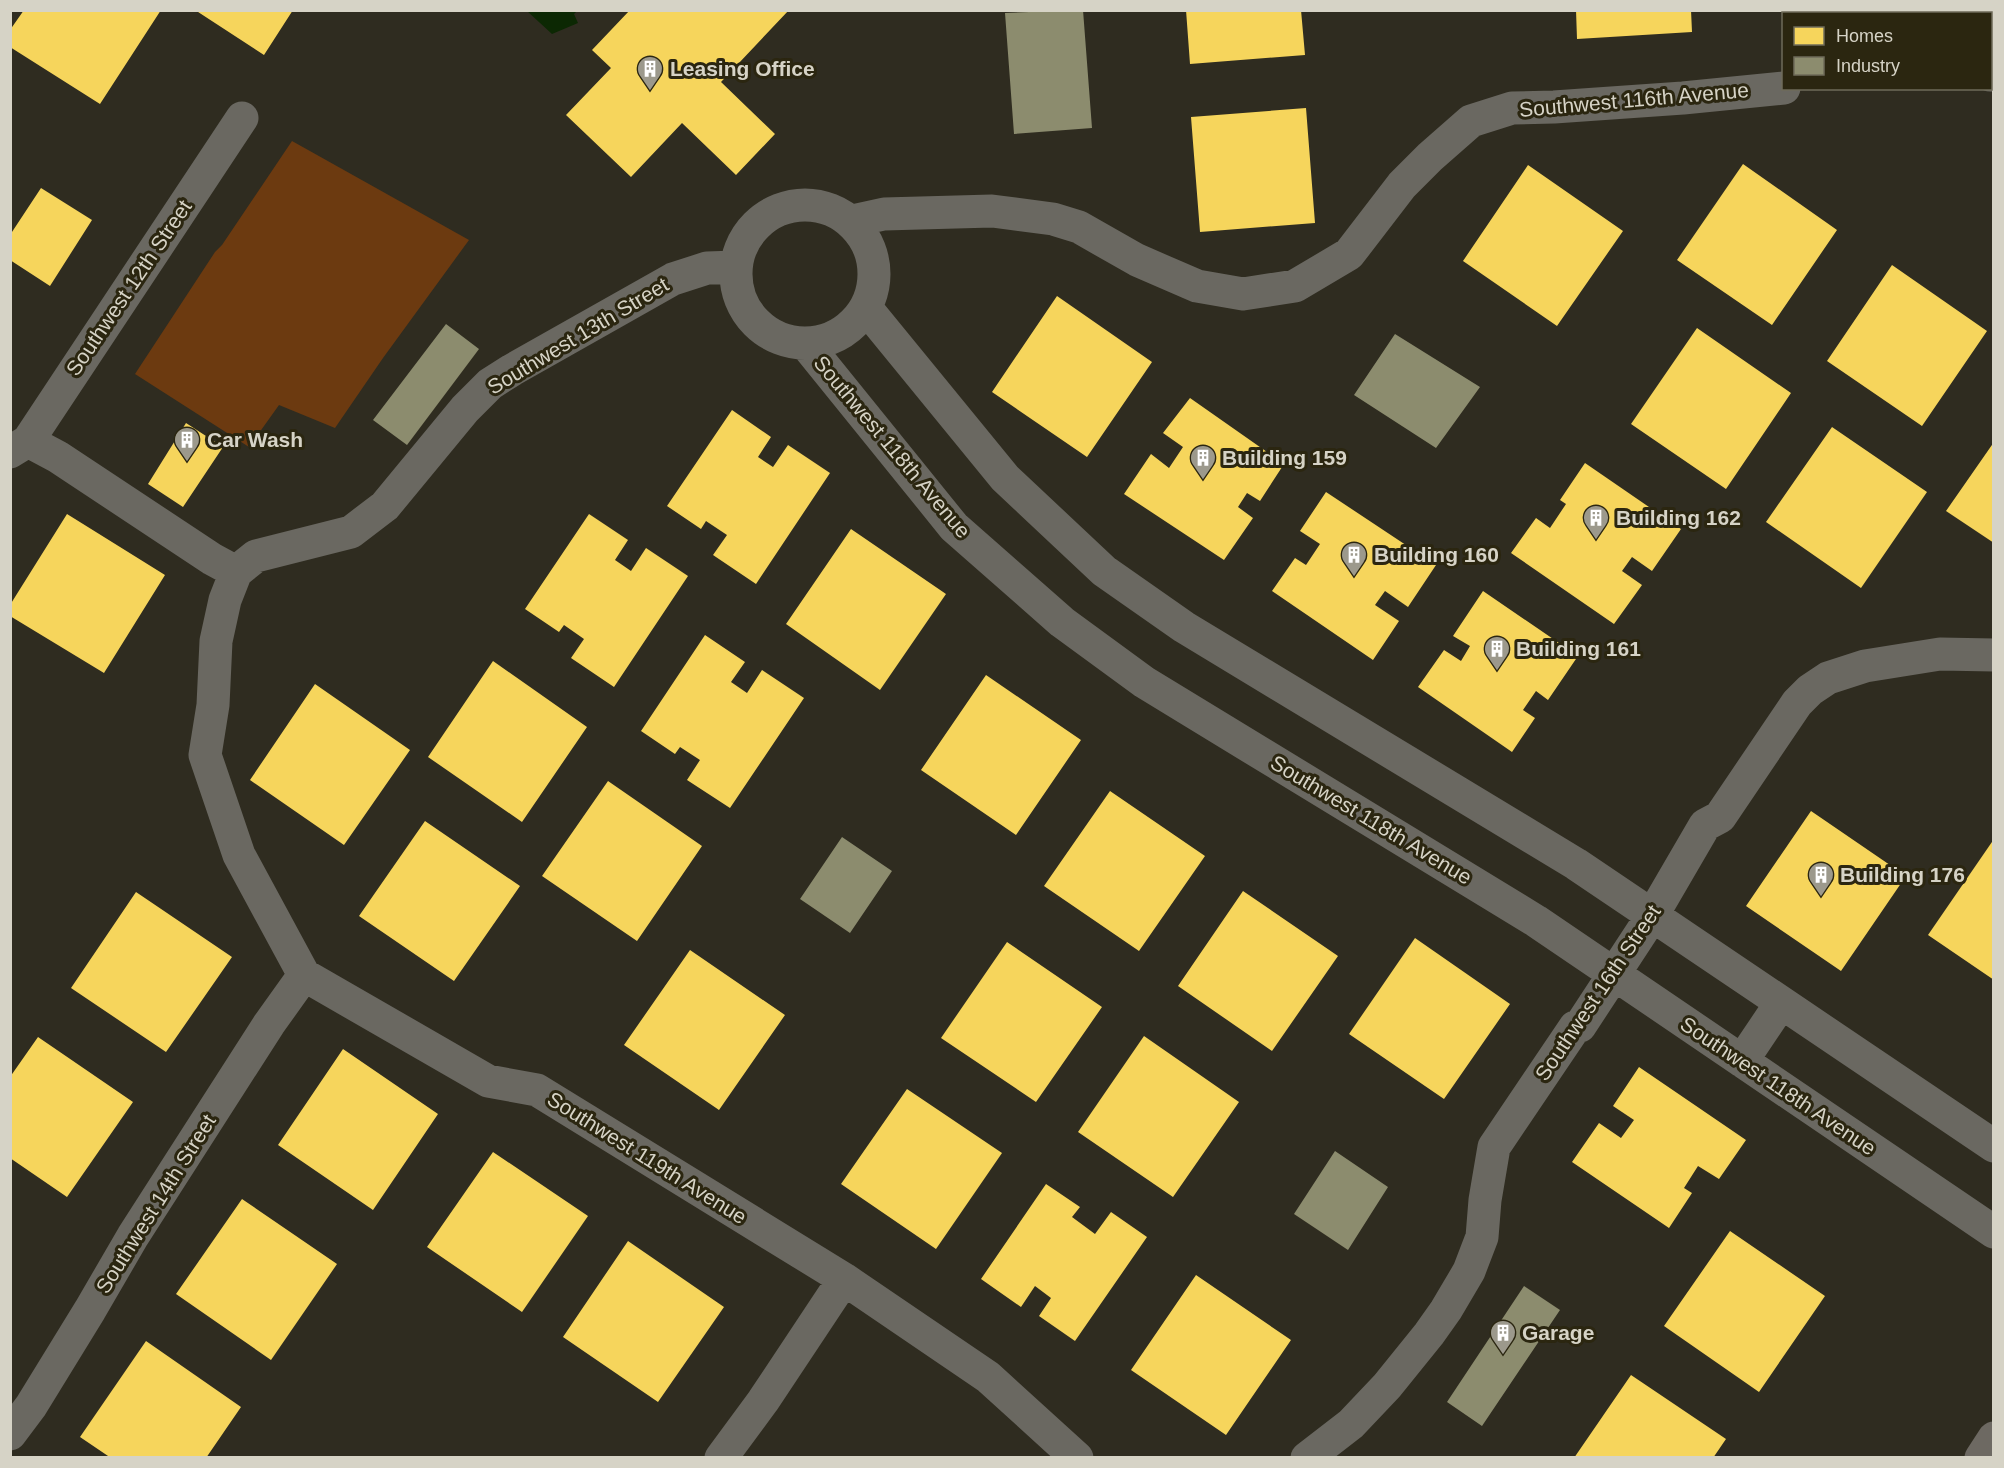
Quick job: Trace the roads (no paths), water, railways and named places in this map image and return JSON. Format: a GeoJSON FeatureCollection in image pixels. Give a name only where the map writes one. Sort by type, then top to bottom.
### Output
{"type":"FeatureCollection","features":[{"type":"Feature","properties":{"kind":"main road"},"geometry":{"type":"LineString","coordinates":[[1980,1458],[1994,1438]]}},
{"type":"Feature","properties":{"kind":"street","name":"Southwest 116th Avenue"},"geometry":{"type":"LineString","coordinates":[[852,221],[884,214],[992,211],[1053,219],[1079,227],[1137,260],[1197,286],[1243,294],[1295,286],[1349,254],[1402,185],[1430,156],[1471,121],[1512,108],[1683,98],[1782,88]]}},
{"type":"Feature","properties":{"kind":"street","name":"Southwest 12th Street"},"geometry":{"type":"LineString","coordinates":[[19,447],[242,118]]}},
{"type":"Feature","properties":{"kind":"street"},"geometry":{"type":"LineString","coordinates":[[812,205],[833,210],[852,221],[865,238],[872,254],[875,273],[873,291],[866,308],[855,322],[841,334],[825,341],[806,344],[790,342],[760,328],[748,315],[740,300],[736,284],[736,267],[742,246],[754,228],[771,214],[791,206],[812,205]]}},
{"type":"Feature","properties":{"kind":"street","name":"Southwest 13th Street"},"geometry":{"type":"LineString","coordinates":[[236,572],[256,556],[351,532],[385,506],[465,409],[490,384],[512,370],[673,279],[707,268],[736,267]]}},
{"type":"Feature","properties":{"kind":"street"},"geometry":{"type":"LineString","coordinates":[[866,308],[1005,478],[1104,571],[1184,627],[1576,864],[1994,1146]]}},
{"type":"Feature","properties":{"kind":"street","name":"Southwest 118th Avenue"},"geometry":{"type":"LineString","coordinates":[[806,344],[954,527],[1062,622],[1144,682],[1536,921],[1994,1232]]}},
{"type":"Feature","properties":{"kind":"street"},"geometry":{"type":"LineString","coordinates":[[19,447],[58,458],[212,559],[236,572],[225,600],[218,632],[213,705],[205,755],[239,855],[304,975]]}},
{"type":"Feature","properties":{"kind":"street","name":"Southwest 16th Street"},"geometry":{"type":"LineString","coordinates":[[1307,1458],[1351,1424],[1429,1334],[1446,1310],[1469,1271],[1482,1237],[1485,1200],[1494,1147],[1575,1027],[1580,1026],[1652,916],[1705,825],[1720,817],[1797,703],[1810,690],[1828,678],[1864,666],[1940,654],[1994,655]]}},
{"type":"Feature","properties":{"kind":"street","name":"Southwest 119th Avenue"},"geometry":{"type":"LineString","coordinates":[[304,975],[488,1081],[537,1090],[844,1279],[988,1377],[1077,1458]]}},
{"type":"Feature","properties":{"kind":"street","name":"Southwest 14th Street"},"geometry":{"type":"LineString","coordinates":[[10,1434],[31,1406],[139,1226],[269,1024],[304,975]]}},
{"type":"Feature","properties":{"kind":"street"},"geometry":{"type":"LineString","coordinates":[[1742,1061],[1781,1003]]}},
{"type":"Feature","properties":{"kind":"street"},"geometry":{"type":"LineString","coordinates":[[721,1458],[763,1401],[844,1279]]}},
{"type":"Feature","properties":{"kind":"place","name":"Leasing Office"},"geometry":{"type":"Point","coordinates":[650,92]}},
{"type":"Feature","properties":{"kind":"place","name":"Car Wash"},"geometry":{"type":"Point","coordinates":[187,463]}},
{"type":"Feature","properties":{"kind":"place","name":"Building 159"},"geometry":{"type":"Point","coordinates":[1203,481]}},
{"type":"Feature","properties":{"kind":"place","name":"Building 162"},"geometry":{"type":"Point","coordinates":[1596,541]}},
{"type":"Feature","properties":{"kind":"place","name":"Building 160"},"geometry":{"type":"Point","coordinates":[1354,578]}},
{"type":"Feature","properties":{"kind":"place","name":"Building 161"},"geometry":{"type":"Point","coordinates":[1497,672]}},
{"type":"Feature","properties":{"kind":"place","name":"Building 176"},"geometry":{"type":"Point","coordinates":[1821,898]}},
{"type":"Feature","properties":{"kind":"place","name":"Garage"},"geometry":{"type":"Point","coordinates":[1503,1356]}}]}
